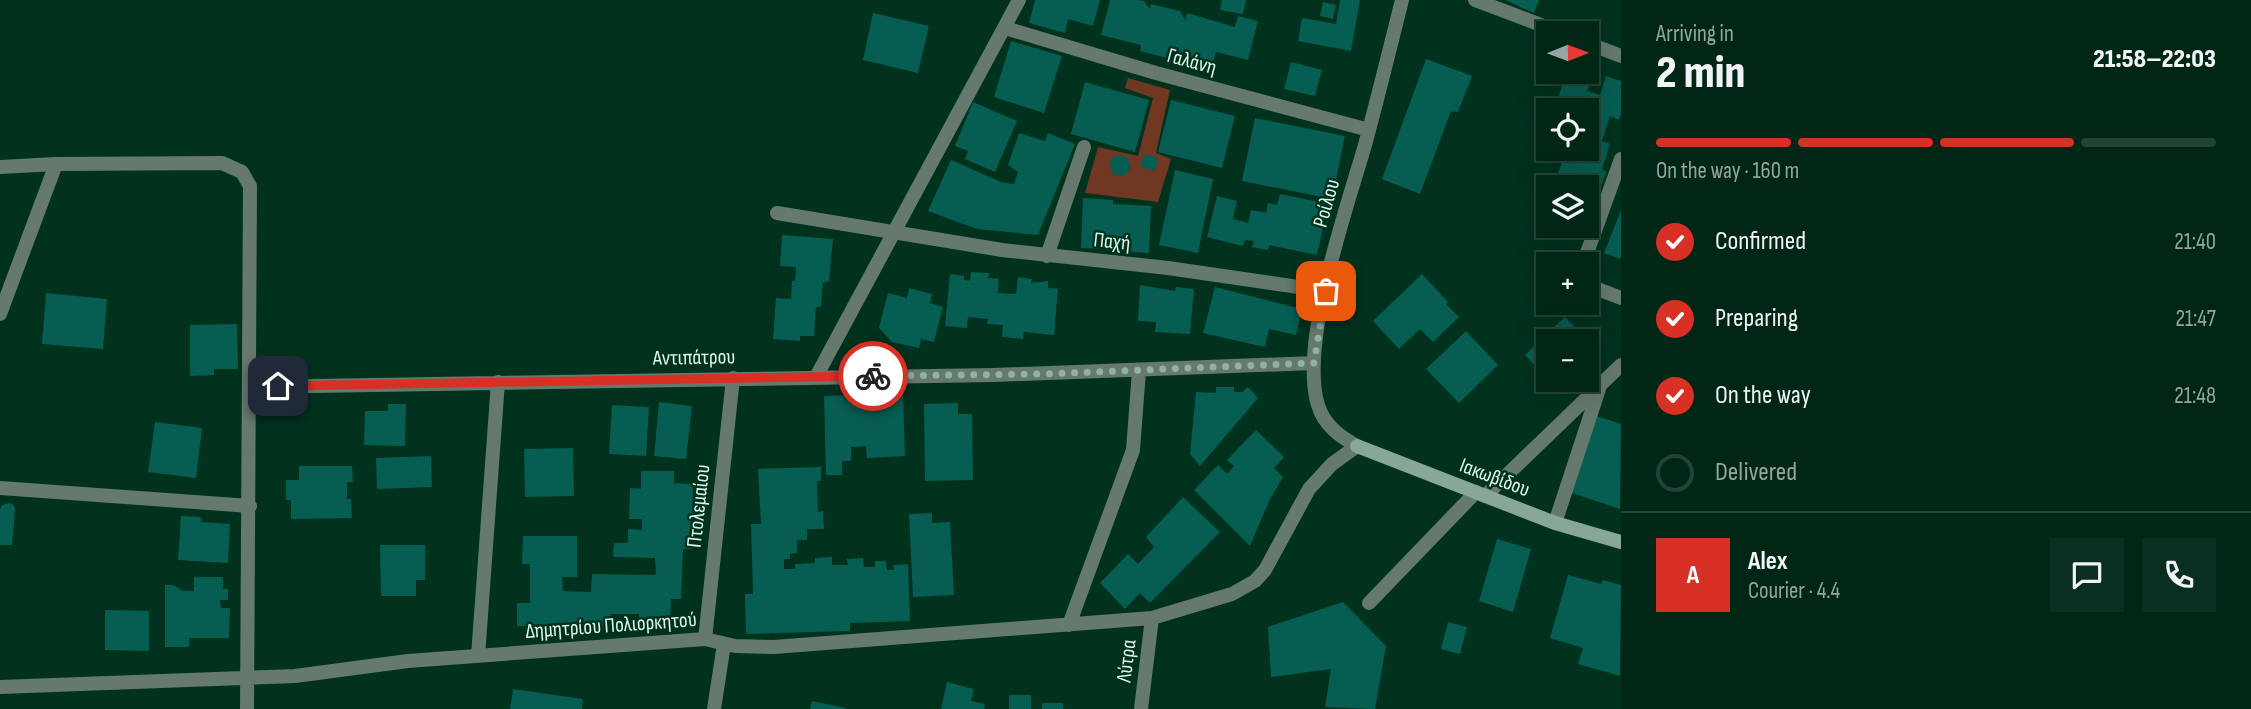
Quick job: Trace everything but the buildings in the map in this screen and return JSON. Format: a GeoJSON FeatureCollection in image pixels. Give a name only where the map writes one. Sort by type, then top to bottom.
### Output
{"type":"FeatureCollection","features":[{"type":"Feature","properties":{"kind":"street"},"geometry":{"type":"LineString","coordinates":[[816,377],[1020,0]]}},
{"type":"Feature","properties":{"kind":"street","name":"Ροίλου"},"geometry":{"type":"LineString","coordinates":[[1357,446],[1335,432],[1321,413],[1315,394],[1314,363],[1326,291],[1402,0]]}},
{"type":"Feature","properties":{"kind":"street"},"geometry":{"type":"LineString","coordinates":[[1475,0],[1536,23]]}},
{"type":"Feature","properties":{"kind":"street","name":"Γαλάνη"},"geometry":{"type":"LineString","coordinates":[[1005,28],[1156,73],[1369,130]]}},
{"type":"Feature","properties":{"kind":"street"},"geometry":{"type":"LineString","coordinates":[[1600,48],[1621,55]]}},
{"type":"Feature","properties":{"kind":"street"},"geometry":{"type":"LineString","coordinates":[[1047,256],[1084,147]]}},
{"type":"Feature","properties":{"kind":"street"},"geometry":{"type":"LineString","coordinates":[[1587,252],[1621,159]]}},
{"type":"Feature","properties":{"kind":"street"},"geometry":{"type":"LineString","coordinates":[[0,167],[222,163],[242,172],[250,186],[247,709]]}},
{"type":"Feature","properties":{"kind":"street"},"geometry":{"type":"LineString","coordinates":[[0,314],[56,164]]}},
{"type":"Feature","properties":{"kind":"street","name":"Παχή"},"geometry":{"type":"LineString","coordinates":[[777,213],[1047,256],[1178,269],[1326,291]]}},
{"type":"Feature","properties":{"kind":"street"},"geometry":{"type":"LineString","coordinates":[[1599,290],[1621,298]]}},
{"type":"Feature","properties":{"kind":"street","name":"Αντιπάτρου"},"geometry":{"type":"LineString","coordinates":[[250,387],[1139,371],[1314,363]]}},
{"type":"Feature","properties":{"kind":"street"},"geometry":{"type":"LineString","coordinates":[[1369,603],[1481,494],[1621,365]]}},
{"type":"Feature","properties":{"kind":"street"},"geometry":{"type":"LineString","coordinates":[[1069,625],[1132,450],[1139,371]]}},
{"type":"Feature","properties":{"kind":"street","name":"Πτολεμαίου"},"geometry":{"type":"LineString","coordinates":[[705,639],[733,378]]}},
{"type":"Feature","properties":{"kind":"street"},"geometry":{"type":"LineString","coordinates":[[478,656],[498,382]]}},
{"type":"Feature","properties":{"kind":"street"},"geometry":{"type":"LineString","coordinates":[[1555,523],[1601,384]]}},
{"type":"Feature","properties":{"kind":"street","name":"Ιακωβίδου"},"geometry":{"type":"LineString","coordinates":[[1357,446],[1555,523],[1621,542]]}},
{"type":"Feature","properties":{"kind":"street","name":"Δημητρίου Πολιορκητού"},"geometry":{"type":"LineString","coordinates":[[0,687],[295,676],[408,661],[705,639],[724,644],[774,647],[1152,618],[1232,594],[1255,581],[1275,552],[1309,489],[1321,475],[1357,446]]}},
{"type":"Feature","properties":{"kind":"street"},"geometry":{"type":"LineString","coordinates":[[0,488],[250,506]]}},
{"type":"Feature","properties":{"kind":"street","name":"Λύτρα"},"geometry":{"type":"LineString","coordinates":[[1141,709],[1152,618]]}},
{"type":"Feature","properties":{"kind":"street"},"geometry":{"type":"LineString","coordinates":[[714,709],[724,644]]}},
{"type":"Feature","properties":{"kind":"shaded area"},"geometry":{"type":"Polygon","coordinates":[[[1128,78],[1170,90],[1156,153],[1171,159],[1158,202],[1085,193],[1098,147],[1138,156],[1153,98],[1125,88],[1128,78]]]}},
{"type":"Feature","properties":{"kind":"way so far"},"geometry":{"type":"LineString","coordinates":[[873,376],[1042,374],[1314,363],[1326,291]]}},
{"type":"Feature","properties":{"kind":"route"},"geometry":{"type":"LineString","coordinates":[[278,386],[873,376]]}}]}
